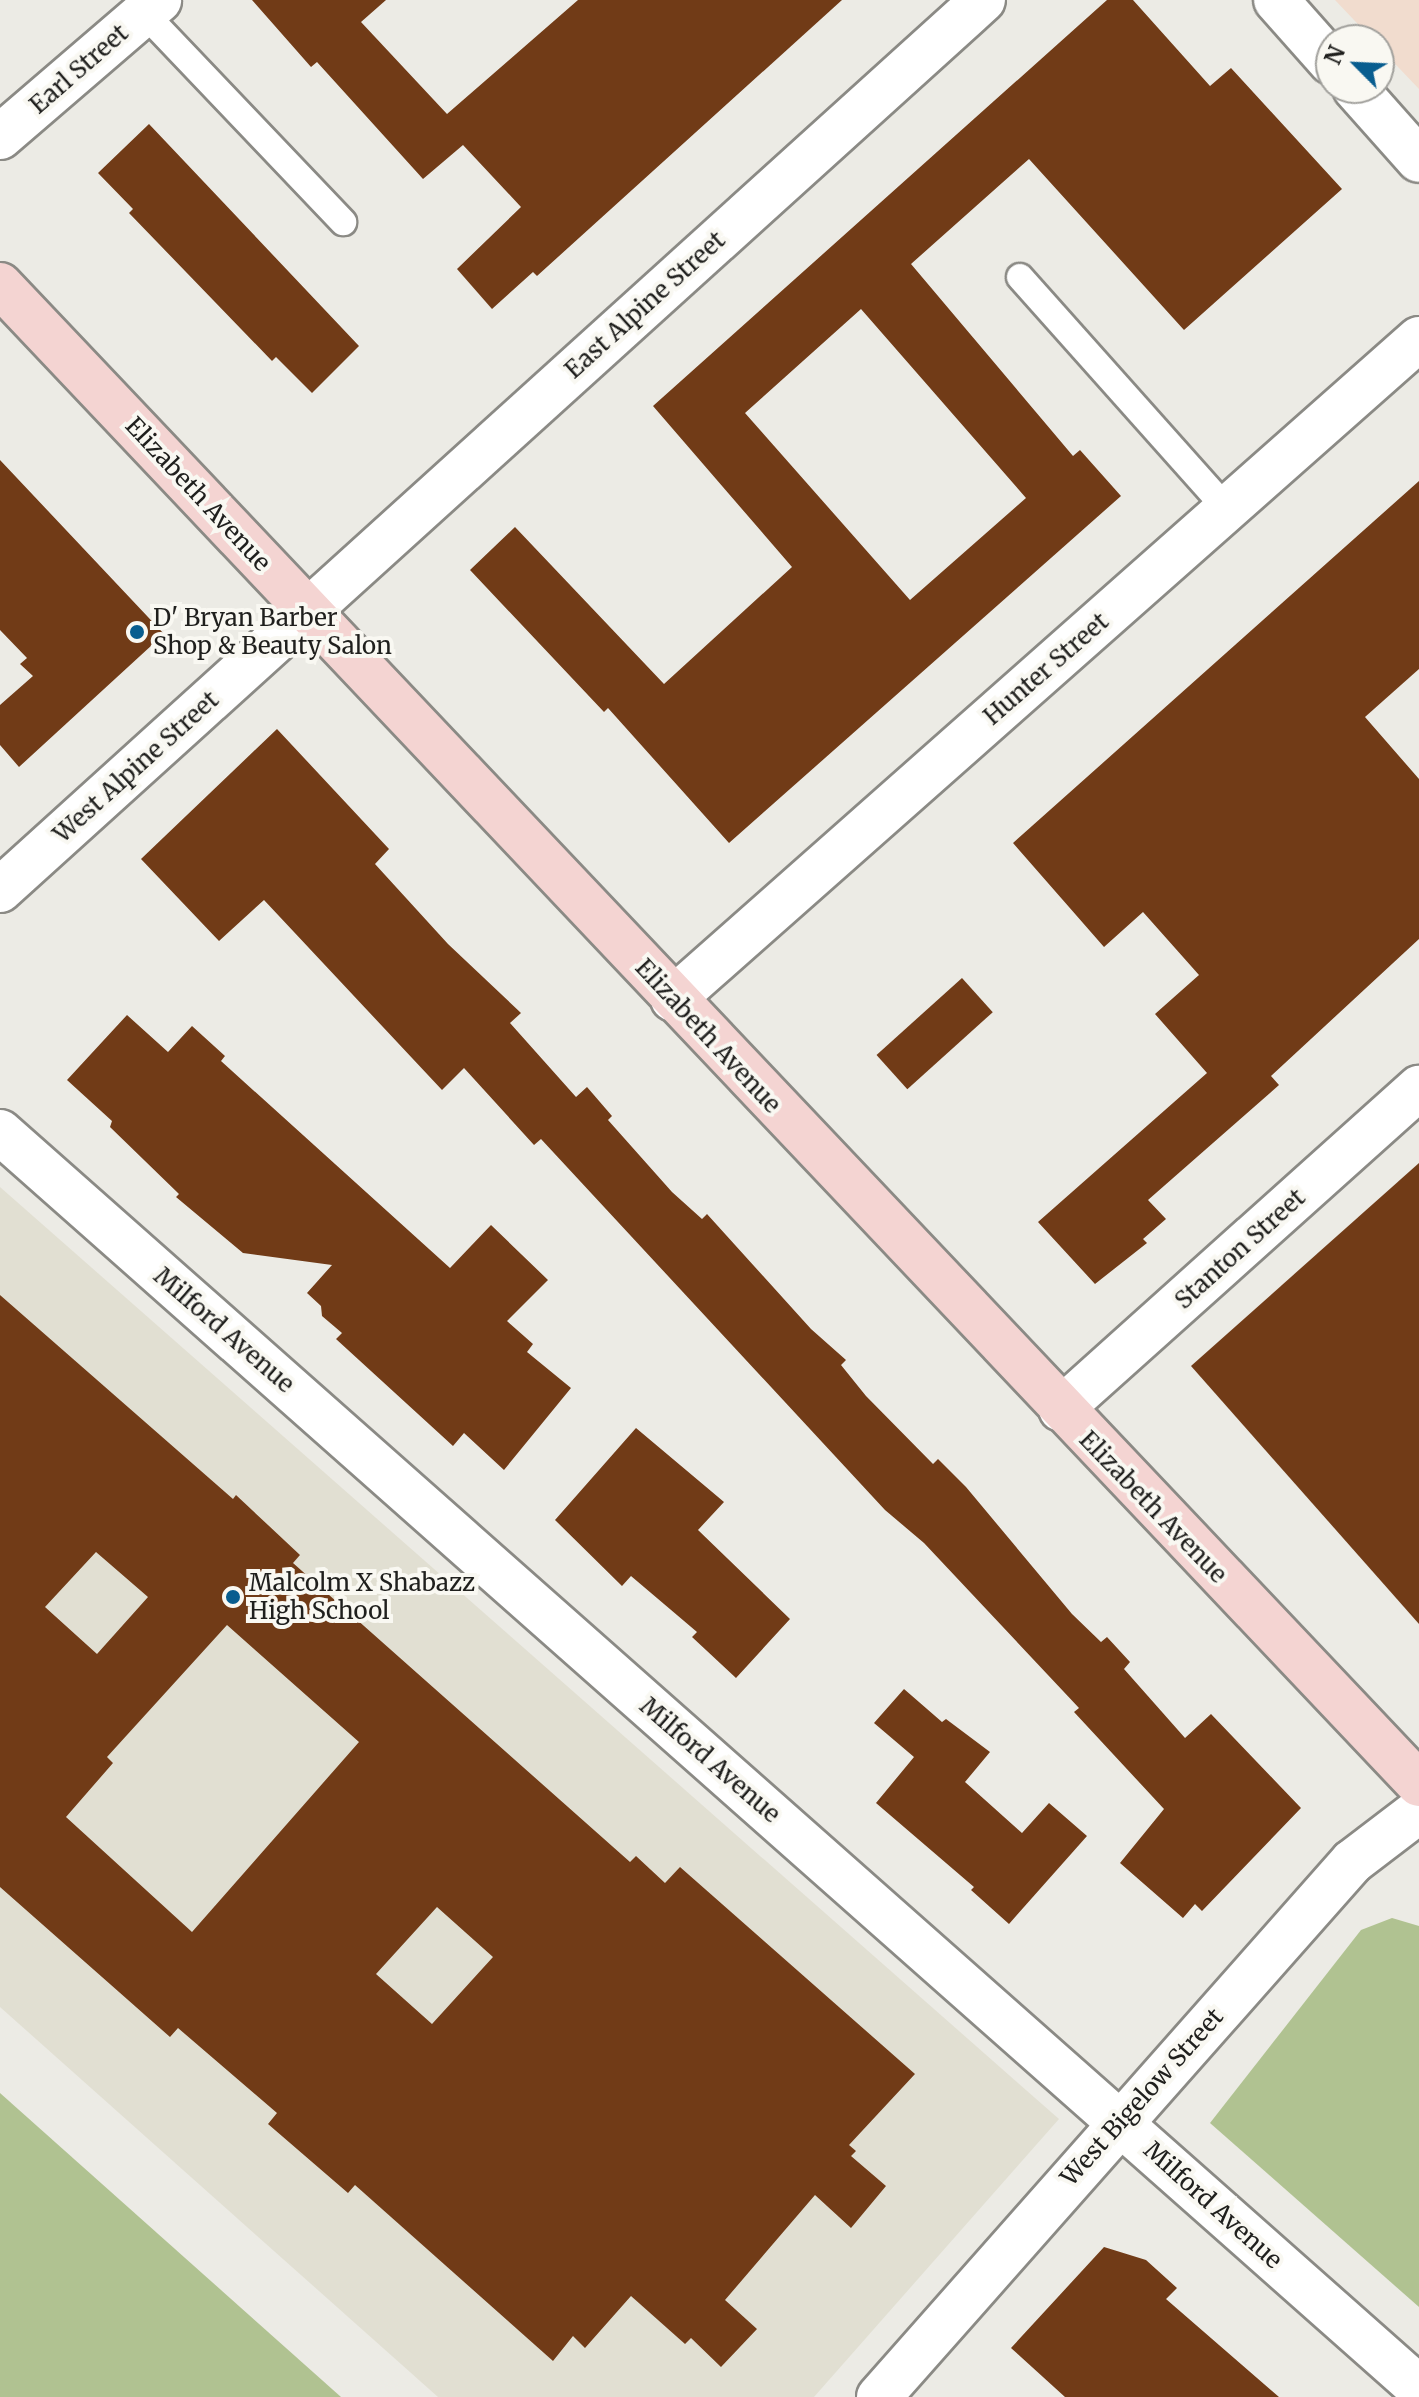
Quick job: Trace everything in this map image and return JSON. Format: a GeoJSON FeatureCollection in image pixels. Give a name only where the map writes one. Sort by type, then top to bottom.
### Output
{"type":"FeatureCollection","features":[{"type":"Feature","properties":{"kind":"main road","name":"Elizabeth Avenue"},"geometry":{"type":"LineString","coordinates":[[0,285],[1419,1784]]}},
{"type":"Feature","properties":{"kind":"street","name":"East Alpine Street"},"geometry":{"type":"LineString","coordinates":[[308,611],[983,0]]}},
{"type":"Feature","properties":{"kind":"street"},"geometry":{"type":"LineString","coordinates":[[1276,0],[1315,44]]}},
{"type":"Feature","properties":{"kind":"street","name":"Earl Street"},"geometry":{"type":"LineString","coordinates":[[0,137],[151,7]]}},
{"type":"Feature","properties":{"kind":"street"},"geometry":{"type":"LineString","coordinates":[[1369,104],[1419,160]]}},
{"type":"Feature","properties":{"kind":"street","name":"Hunter Street"},"geometry":{"type":"LineString","coordinates":[[673,999],[1419,339]]}},
{"type":"Feature","properties":{"kind":"street","name":"West Alpine Street"},"geometry":{"type":"LineString","coordinates":[[0,890],[308,611]]}},
{"type":"Feature","properties":{"kind":"street","name":"Stanton Street"},"geometry":{"type":"LineString","coordinates":[[1061,1409],[1419,1088]]}},
{"type":"Feature","properties":{"kind":"street","name":"Milford Avenue"},"geometry":{"type":"LineString","coordinates":[[0,1132],[1419,2388]]}},
{"type":"Feature","properties":{"kind":"street","name":"West Bigelow Street"},"geometry":{"type":"LineString","coordinates":[[879,2397],[1352,1862],[1419,1811]]}},
{"type":"Feature","properties":{"kind":"lane"},"geometry":{"type":"LineString","coordinates":[[151,7],[343,222]]}},
{"type":"Feature","properties":{"kind":"lane"},"geometry":{"type":"LineString","coordinates":[[1020,277],[1227,509]]}},
{"type":"Feature","properties":{"kind":"shaded area"},"geometry":{"type":"Polygon","coordinates":[[[1335,0],[1419,0],[1419,89],[1395,64],[1395,24],[1358,24],[1335,0]]]}},
{"type":"Feature","properties":{"kind":"shaded area","name":"Malcolm X Shabazz High School"},"geometry":{"type":"Polygon","coordinates":[[[0,1187],[1059,2119],[814,2397],[438,2397],[0,2007],[0,1187]]]}},
{"type":"Feature","properties":{"kind":"green space"},"geometry":{"type":"Polygon","coordinates":[[[1392,1918],[1419,1926],[1419,2307],[1210,2123],[1361,1930],[1392,1918]]]}},
{"type":"Feature","properties":{"kind":"green space"},"geometry":{"type":"Polygon","coordinates":[[[0,2093],[341,2397],[0,2397],[0,2093]]]}},
{"type":"Feature","properties":{"kind":"building"},"geometry":{"type":"Polygon","coordinates":[[[252,0],[386,0],[361,22],[447,114],[578,0],[842,0],[537,276],[533,272],[492,309],[457,269],[521,207],[463,145],[423,179],[317,62],[311,67],[252,0]]]}},
{"type":"Feature","properties":{"kind":"building"},"geometry":{"type":"Polygon","coordinates":[[[1107,0],[1133,0],[1210,86],[1231,68],[1342,189],[1184,330],[1029,159],[911,264],[1073,456],[1080,450],[1121,496],[729,843],[608,708],[604,712],[470,570],[515,527],[664,684],[792,567],[653,406],[1107,0]],[[861,309],[745,413],[910,600],[1026,498],[861,309]]]}},
{"type":"Feature","properties":{"kind":"building"},"geometry":{"type":"Polygon","coordinates":[[[149,124],[359,346],[312,393],[276,357],[272,361],[129,213],[133,209],[98,173],[149,124]]]}},
{"type":"Feature","properties":{"kind":"building"},"geometry":{"type":"Polygon","coordinates":[[[0,460],[164,634],[19,767],[0,745],[0,705],[33,676],[20,664],[27,658],[0,630],[0,460]]]}},
{"type":"Feature","properties":{"kind":"building"},"geometry":{"type":"Polygon","coordinates":[[[1419,481],[1419,669],[1365,717],[1419,779],[1419,939],[1271,1076],[1279,1085],[1148,1200],[1166,1219],[1143,1239],[1147,1243],[1095,1284],[1038,1222],[1207,1073],[1155,1014],[1199,975],[1143,912],[1104,947],[1013,843],[1419,481]]]}},
{"type":"Feature","properties":{"kind":"building"},"geometry":{"type":"Polygon","coordinates":[[[277,729],[389,849],[375,864],[448,944],[521,1013],[510,1023],[576,1097],[587,1087],[612,1116],[608,1120],[672,1192],[702,1219],[707,1214],[811,1329],[846,1360],[841,1365],[866,1396],[933,1464],[938,1459],[966,1487],[1072,1614],[1101,1642],[1107,1637],[1130,1662],[1124,1669],[1185,1738],[1211,1714],[1301,1808],[1202,1911],[1195,1904],[1183,1918],[1120,1863],[1164,1809],[1074,1712],[1079,1708],[924,1543],[885,1510],[541,1139],[534,1145],[464,1068],[442,1090],[264,900],[219,941],[141,859],[277,729]]]}},
{"type":"Feature","properties":{"kind":"building"},"geometry":{"type":"Polygon","coordinates":[[[962,978],[993,1012],[907,1089],[877,1055],[962,978]]]}},
{"type":"Feature","properties":{"kind":"building"},"geometry":{"type":"Polygon","coordinates":[[[127,1015],[168,1052],[192,1026],[225,1056],[221,1061],[450,1268],[491,1225],[548,1280],[507,1321],[533,1344],[527,1352],[571,1388],[504,1470],[464,1433],[453,1446],[336,1339],[342,1333],[322,1316],[321,1306],[307,1293],[332,1265],[243,1253],[176,1197],[179,1194],[110,1127],[112,1121],[67,1080],[127,1015]]]}},
{"type":"Feature","properties":{"kind":"building"},"geometry":{"type":"Polygon","coordinates":[[[1419,1163],[1419,1624],[1191,1366],[1419,1163]]]}},
{"type":"Feature","properties":{"kind":"building"},"geometry":{"type":"Polygon","coordinates":[[[0,1295],[233,1499],[236,1495],[300,1555],[293,1563],[630,1862],[636,1856],[665,1883],[680,1867],[915,2074],[849,2145],[856,2151],[851,2156],[886,2186],[851,2228],[815,2195],[725,2300],[757,2329],[721,2367],[691,2338],[685,2344],[631,2296],[585,2348],[573,2336],[553,2361],[355,2185],[348,2193],[268,2124],[277,2113],[178,2028],[170,2037],[0,1887],[0,1295]],[[96,1552],[45,1607],[97,1654],[148,1597],[96,1552]],[[227,1625],[107,1757],[113,1763],[66,1817],[192,1932],[359,1742],[227,1625]],[[437,1907],[376,1974],[432,2024],[493,1957],[437,1907]]]}},
{"type":"Feature","properties":{"kind":"building"},"geometry":{"type":"Polygon","coordinates":[[[636,1428],[724,1502],[698,1530],[790,1619],[736,1678],[692,1637],[697,1632],[631,1576],[622,1586],[555,1520],[636,1428]]]}},
{"type":"Feature","properties":{"kind":"building"},"geometry":{"type":"Polygon","coordinates":[[[904,1689],[942,1722],[946,1719],[990,1752],[965,1782],[1022,1833],[1049,1803],[1087,1836],[1009,1924],[971,1890],[974,1887],[876,1803],[914,1757],[874,1723],[904,1689]]]}},
{"type":"Feature","properties":{"kind":"building"},"geometry":{"type":"Polygon","coordinates":[[[1104,2247],[1146,2260],[1177,2288],[1166,2299],[1279,2397],[1065,2397],[1011,2348],[1104,2247]]]}},
{"type":"Feature","properties":{"kind":"place","name":"D' Bryan Barber Shop & Beauty Salon"},"geometry":{"type":"Point","coordinates":[137,632]}},
{"type":"Feature","properties":{"kind":"place","name":"Malcolm X Shabazz High School"},"geometry":{"type":"Point","coordinates":[233,1597]}}]}
